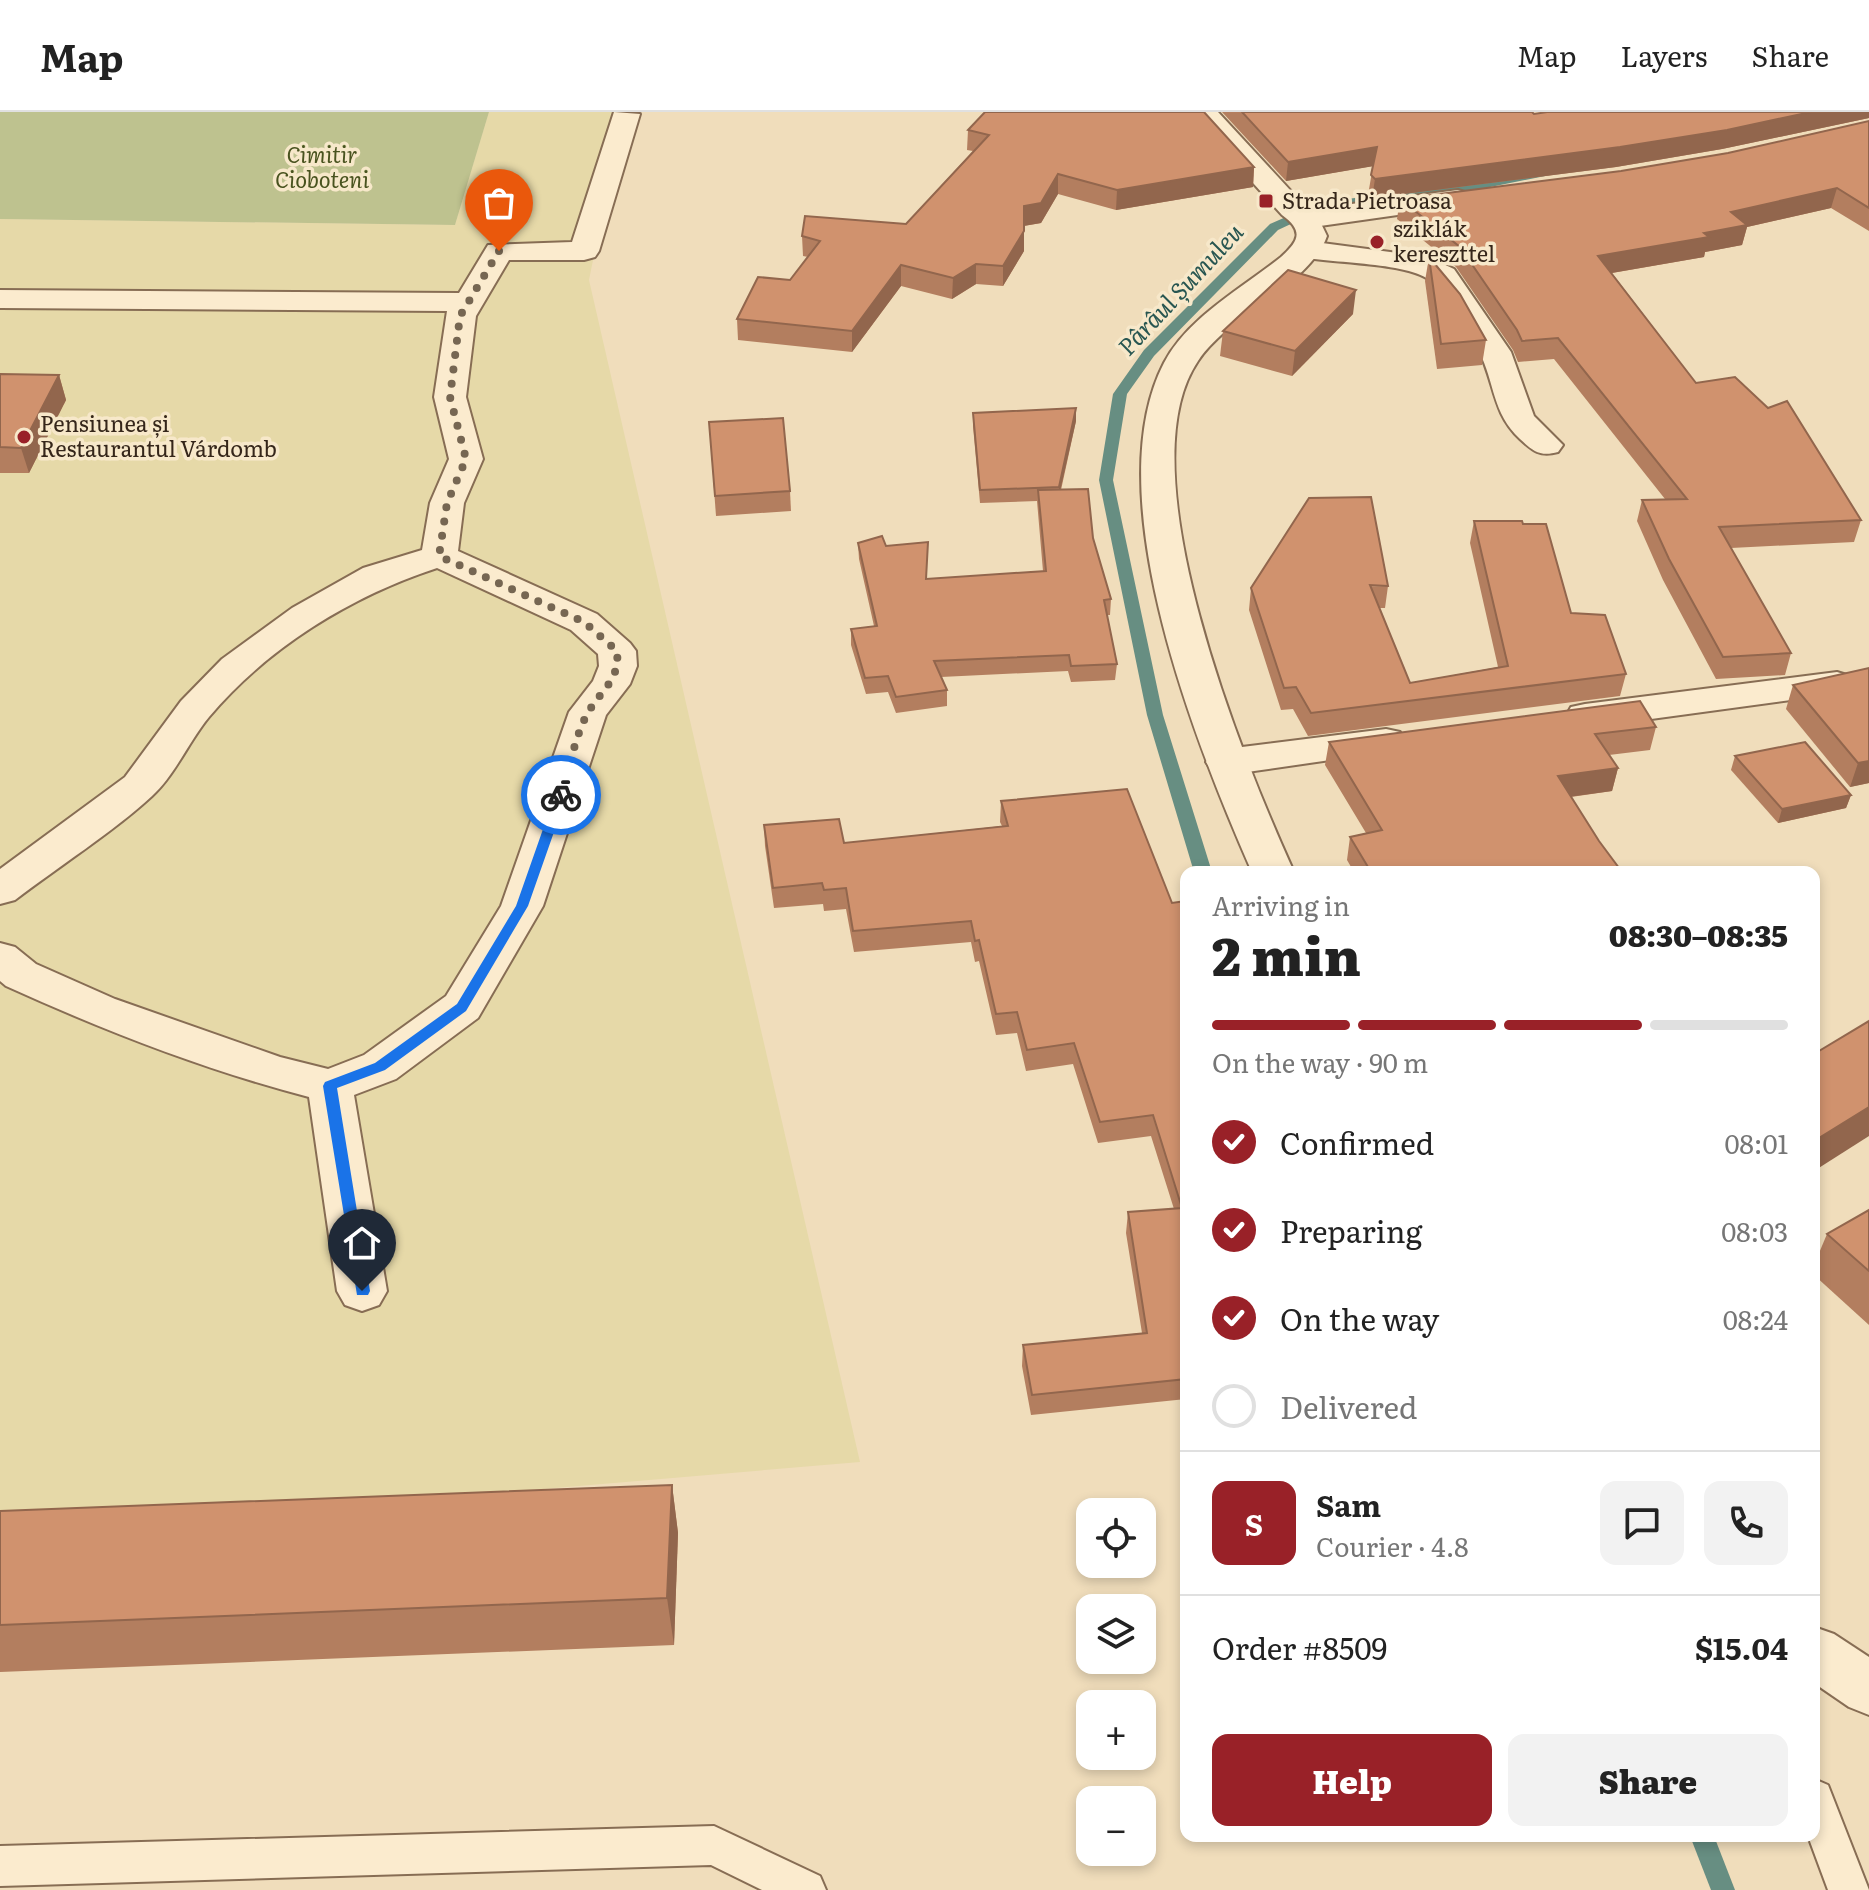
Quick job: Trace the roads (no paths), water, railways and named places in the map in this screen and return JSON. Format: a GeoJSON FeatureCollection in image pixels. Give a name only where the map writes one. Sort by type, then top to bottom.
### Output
{"type":"FeatureCollection","features":[{"type":"Feature","properties":{"kind":"street"},"geometry":{"type":"LineString","coordinates":[[1203,112],[1302,226],[1399,260],[1428,266],[1443,275],[1495,352],[1519,420],[1546,445]]}},
{"type":"Feature","properties":{"kind":"street"},"geometry":{"type":"LineString","coordinates":[[439,556],[447,503],[466,459],[450,397],[460,316],[499,251],[584,251],[626,114]]}},
{"type":"Feature","properties":{"kind":"street"},"geometry":{"type":"LineString","coordinates":[[1270,866],[1226,762],[1191,651],[1172,574],[1158,492],[1157,426],[1164,393],[1180,362],[1302,226],[1492,195]]}},
{"type":"Feature","properties":{"kind":"street"},"geometry":{"type":"LineString","coordinates":[[0,299],[468,302]]}},
{"type":"Feature","properties":{"kind":"street"},"geometry":{"type":"LineString","coordinates":[[0,890],[139,786],[195,709],[235,667],[305,616],[376,576],[439,556],[584,622],[617,651],[618,666],[611,684],[588,712],[522,906],[462,1007],[380,1067],[330,1086],[272,1071],[99,1010],[21,975],[0,958]]}},
{"type":"Feature","properties":{"kind":"street"},"geometry":{"type":"LineString","coordinates":[[1555,720],[1837,684]]}},
{"type":"Feature","properties":{"kind":"street"},"geometry":{"type":"LineString","coordinates":[[1226,762],[1414,738]]}},
{"type":"Feature","properties":{"kind":"street"},"geometry":{"type":"LineString","coordinates":[[330,1086],[362,1291]]}},
{"type":"Feature","properties":{"kind":"street"},"geometry":{"type":"LineString","coordinates":[[1820,1656],[1869,1689]]}},
{"type":"Feature","properties":{"kind":"lane"},"geometry":{"type":"LineString","coordinates":[[1820,1814],[1849,1890]]}},
{"type":"Feature","properties":{"kind":"lane"},"geometry":{"type":"LineString","coordinates":[[0,1866],[714,1845],[805,1890]]}},
{"type":"Feature","properties":{"kind":"waterway","name":"Pârâul Șumuleu"},"geometry":{"type":"LineString","coordinates":[[1201,866],[1155,715],[1106,480],[1120,394],[1149,353],[1274,227],[1320,206],[1451,191],[1551,172]]}},
{"type":"Feature","properties":{"kind":"waterway","name":"Pârâul Șumuleu"},"geometry":{"type":"LineString","coordinates":[[1704,1842],[1723,1890]]}},
{"type":"Feature","properties":{"kind":"place","name":"Strada Pietroasa"},"geometry":{"type":"Point","coordinates":[1266,201]}},
{"type":"Feature","properties":{"kind":"place","name":"sziklák kereszttel"},"geometry":{"type":"Point","coordinates":[1377,242]}},
{"type":"Feature","properties":{"kind":"place","name":"Pensiunea și Restaurantul Várdomb"},"geometry":{"type":"Point","coordinates":[24,437]}},
{"type":"Feature","properties":{"kind":"park label","name":"Cimitir Cioboteni"},"geometry":{"type":"Point","coordinates":[322,168]}}]}
